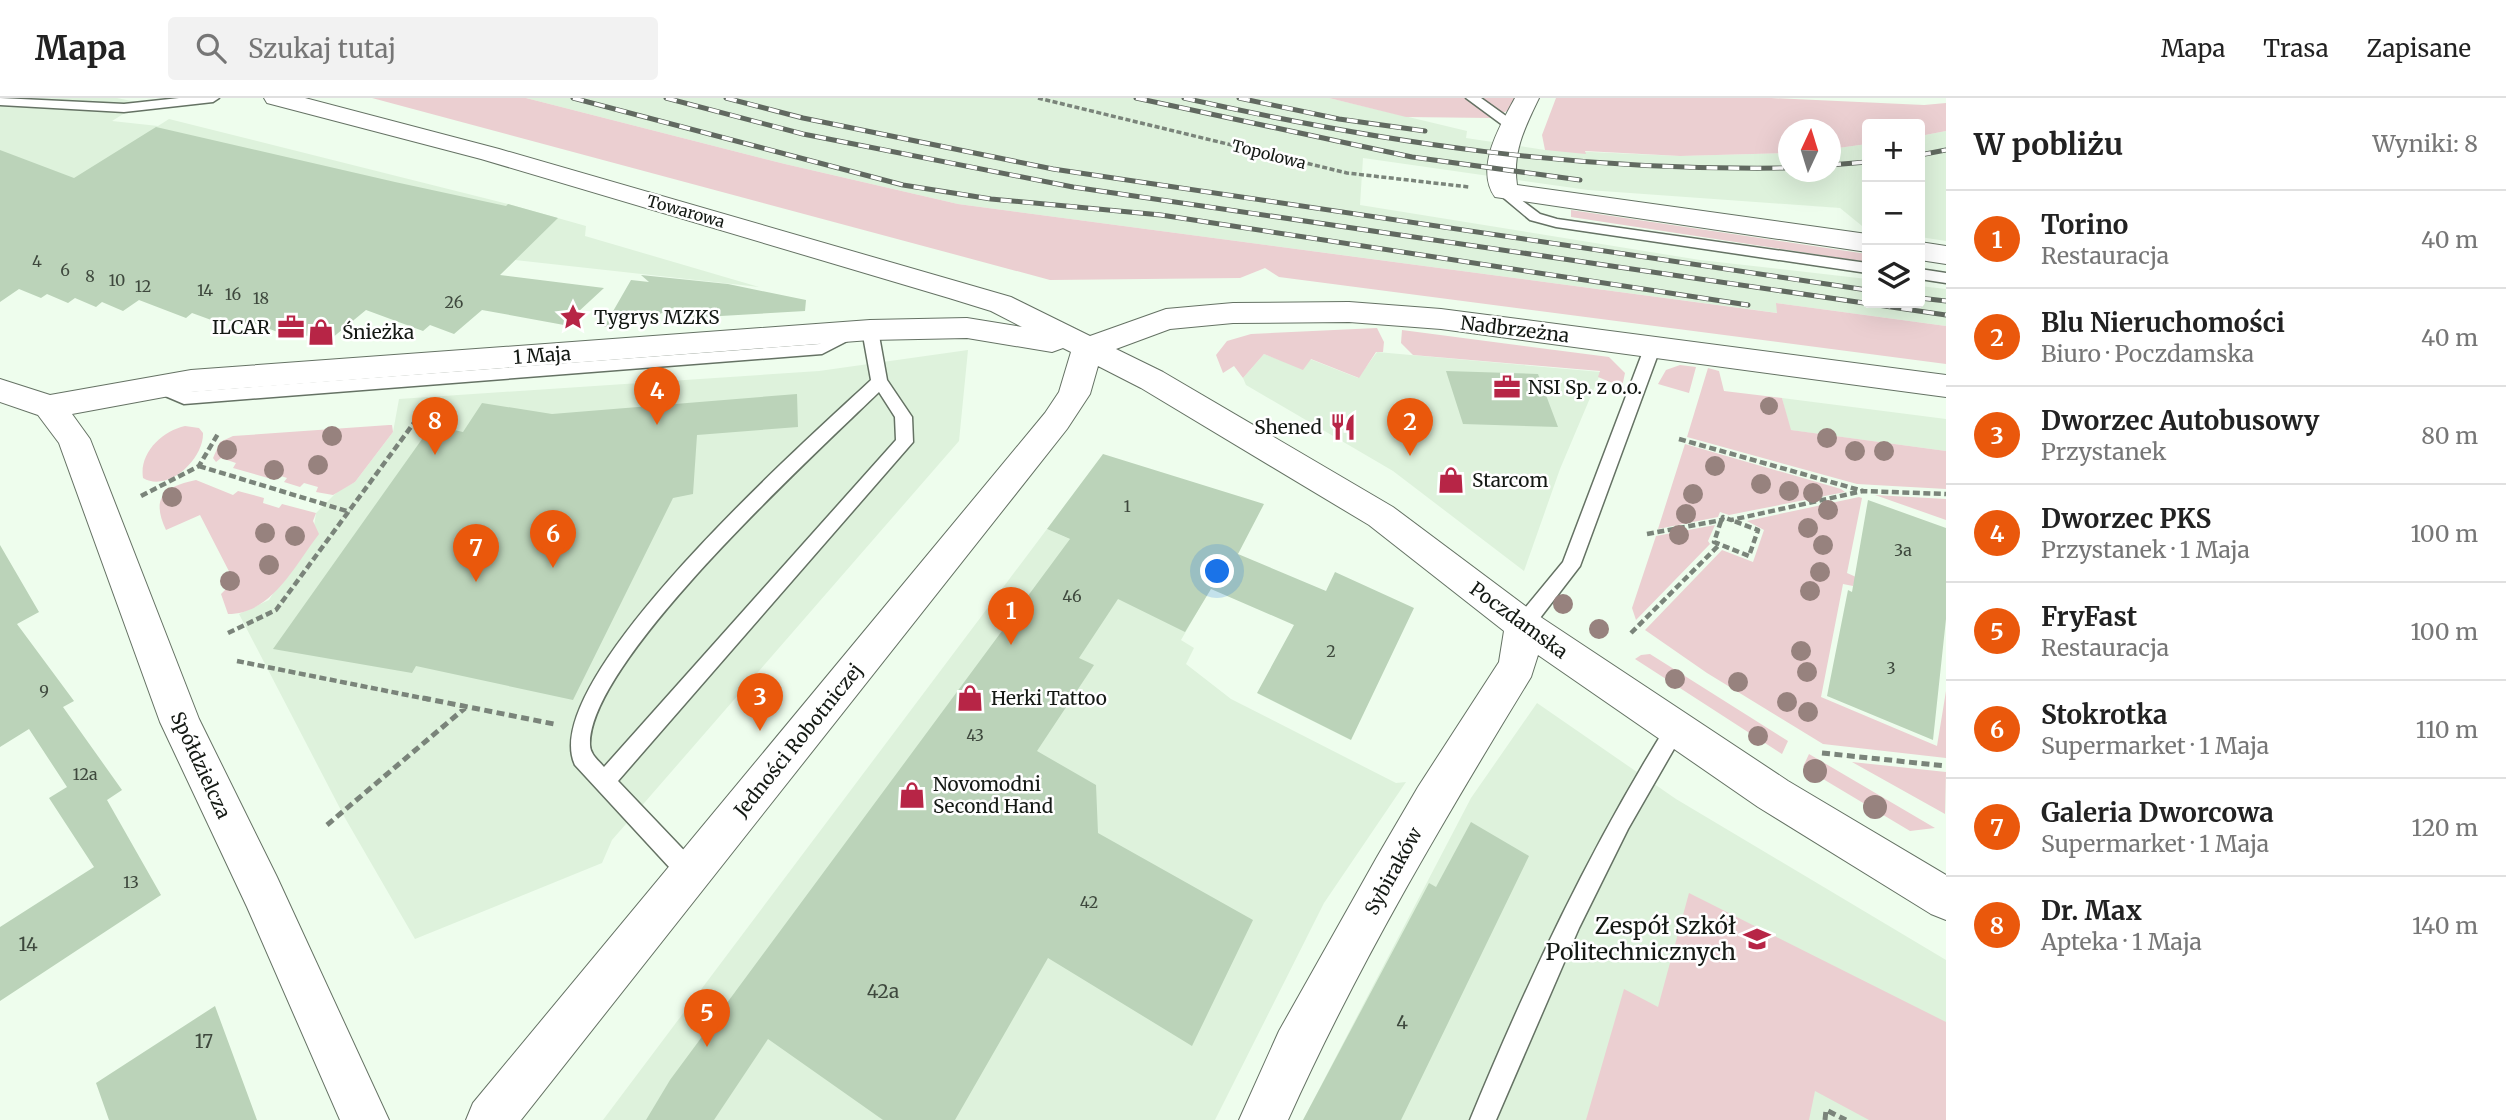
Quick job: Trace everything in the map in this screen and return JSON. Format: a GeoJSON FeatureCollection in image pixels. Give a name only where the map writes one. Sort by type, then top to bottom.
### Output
{"type":"FeatureCollection","features":[{"type":"Feature","properties":{"kind":"street","name":"Towarowa"},"geometry":{"type":"LineString","coordinates":[[276,98],[490,154],[959,290],[1001,304],[1087,349]]}},
{"type":"Feature","properties":{"kind":"street"},"geometry":{"type":"LineString","coordinates":[[1527,98],[1504,141],[1501,158],[1504,191],[1862,242]]}},
{"type":"Feature","properties":{"kind":"street"},"geometry":{"type":"LineString","coordinates":[[1925,252],[1946,255]]}},
{"type":"Feature","properties":{"kind":"street","name":"Nadbrzeżna"},"geometry":{"type":"LineString","coordinates":[[1087,349],[1166,319],[1233,313],[1336,312],[1428,318],[1946,386]]}},
{"type":"Feature","properties":{"kind":"street","name":"1 Maja"},"geometry":{"type":"LineString","coordinates":[[49,407],[158,386],[861,331],[967,328],[1087,349]]}},
{"type":"Feature","properties":{"kind":"street","name":"Poczdamska"},"geometry":{"type":"LineString","coordinates":[[1087,349],[1152,380],[1381,516],[1523,625],[1773,794],[1946,899]]}},
{"type":"Feature","properties":{"kind":"street","name":"Jedności Robotniczej"},"geometry":{"type":"LineString","coordinates":[[490,1120],[1056,421],[1074,394],[1087,349]]}},
{"type":"Feature","properties":{"kind":"street"},"geometry":{"type":"LineString","coordinates":[[0,390],[49,407]]}},
{"type":"Feature","properties":{"kind":"street","name":"Spółdzielcza"},"geometry":{"type":"LineString","coordinates":[[49,407],[74,439],[180,722],[262,892],[365,1120]]}},
{"type":"Feature","properties":{"kind":"street","name":"Sybiraków"},"geometry":{"type":"LineString","coordinates":[[1263,1120],[1296,1048],[1392,872],[1433,800],[1518,666],[1523,625]]}},
{"type":"Feature","properties":{"kind":"lane"},"geometry":{"type":"LineString","coordinates":[[0,101],[124,108],[213,98]]}},
{"type":"Feature","properties":{"kind":"lane"},"geometry":{"type":"LineString","coordinates":[[1472,98],[1513,127]]}},
{"type":"Feature","properties":{"kind":"lane"},"geometry":{"type":"LineString","coordinates":[[1504,191],[1535,217],[1556,223],[1862,267]]}},
{"type":"Feature","properties":{"kind":"lane"},"geometry":{"type":"LineString","coordinates":[[1925,275],[1946,278]]}},
{"type":"Feature","properties":{"kind":"lane"},"geometry":{"type":"LineString","coordinates":[[603,783],[904,442],[908,429],[906,418],[879,382],[861,331]]}},
{"type":"Feature","properties":{"kind":"lane"},"geometry":{"type":"LineString","coordinates":[[1523,625],[1571,566],[1653,346]]}},
{"type":"Feature","properties":{"kind":"lane"},"geometry":{"type":"LineString","coordinates":[[690,873],[582,758],[579,743],[582,729],[603,683],[636,632],[661,602],[724,535],[879,382]]}},
{"type":"Feature","properties":{"kind":"lane"},"geometry":{"type":"LineString","coordinates":[[1483,1120],[1518,1032],[1602,857],[1676,728]]}},
{"type":"Feature","properties":{"kind":"path","name":"Topolowa"},"geometry":{"type":"LineString","coordinates":[[1038,98],[1347,173],[1504,191]]}},
{"type":"Feature","properties":{"kind":"path"},"geometry":{"type":"LineString","coordinates":[[228,633],[276,610],[419,416]]}},
{"type":"Feature","properties":{"kind":"path"},"geometry":{"type":"LineString","coordinates":[[141,496],[199,466],[219,432]]}},
{"type":"Feature","properties":{"kind":"path"},"geometry":{"type":"LineString","coordinates":[[1679,439],[1863,491],[1946,494]]}},
{"type":"Feature","properties":{"kind":"path"},"geometry":{"type":"LineString","coordinates":[[199,466],[350,512]]}},
{"type":"Feature","properties":{"kind":"path"},"geometry":{"type":"LineString","coordinates":[[1731,520],[1863,491]]}},
{"type":"Feature","properties":{"kind":"path"},"geometry":{"type":"LineString","coordinates":[[1647,534],[1722,520],[1723,517],[1758,530],[1749,556],[1714,542],[1722,520]]}},
{"type":"Feature","properties":{"kind":"path"},"geometry":{"type":"LineString","coordinates":[[1631,633],[1719,545]]}},
{"type":"Feature","properties":{"kind":"path"},"geometry":{"type":"LineString","coordinates":[[237,661],[582,729]]}},
{"type":"Feature","properties":{"kind":"path"},"geometry":{"type":"LineString","coordinates":[[327,825],[466,707]]}},
{"type":"Feature","properties":{"kind":"path"},"geometry":{"type":"LineString","coordinates":[[1822,753],[1946,765]]}},
{"type":"Feature","properties":{"kind":"path"},"geometry":{"type":"LineString","coordinates":[[1825,1120],[1826,1110],[1846,1120]]}},
{"type":"Feature","properties":{"kind":"shaded area"},"geometry":{"type":"Polygon","coordinates":[[[0,98],[117,98],[141,103],[112,121],[158,126],[169,119],[508,204],[586,226],[585,236],[759,287],[515,260],[0,186],[0,98]]]}},
{"type":"Feature","properties":{"kind":"shaded area"},"geometry":{"type":"Polygon","coordinates":[[[372,98],[526,98],[785,164],[958,204],[1777,313],[1776,303],[1946,326],[1946,364],[1279,277],[1265,268],[1240,278],[1050,280],[372,98]]]}},
{"type":"Feature","properties":{"kind":"shaded area"},"geometry":{"type":"Polygon","coordinates":[[[526,98],[1329,98],[1467,131],[1466,138],[1545,150],[1680,156],[1778,153],[1778,182],[1841,182],[1841,148],[1862,145],[1862,226],[1840,208],[1588,190],[1363,158],[1360,205],[1700,260],[1862,278],[1862,308],[1925,308],[1925,287],[1946,289],[1946,326],[1777,303],[1778,313],[958,204],[785,164],[526,98]]]}},
{"type":"Feature","properties":{"kind":"shaded area"},"geometry":{"type":"Polygon","coordinates":[[[1329,98],[1537,98],[1491,118],[1406,117],[1329,98]]]}},
{"type":"Feature","properties":{"kind":"shaded area"},"geometry":{"type":"Polygon","coordinates":[[[1556,98],[1771,98],[1924,105],[1946,103],[1946,131],[1925,135],[1925,119],[1862,119],[1862,145],[1841,148],[1841,119],[1778,119],[1778,153],[1680,156],[1585,151],[1586,154],[1545,150],[1542,135],[1556,98]]]}},
{"type":"Feature","properties":{"kind":"shaded area"},"geometry":{"type":"Polygon","coordinates":[[[1946,131],[1946,241],[1925,238],[1925,135],[1946,131]]]}},
{"type":"Feature","properties":{"kind":"shaded area"},"geometry":{"type":"Polygon","coordinates":[[[1571,210],[1862,253],[1862,261],[1571,217],[1571,210]]]}},
{"type":"Feature","properties":{"kind":"shaded area"},"geometry":{"type":"Polygon","coordinates":[[[1377,328],[1384,342],[1383,352],[1376,352],[1359,378],[1311,359],[1303,370],[1264,354],[1243,378],[1234,366],[1223,373],[1216,355],[1227,341],[1251,334],[1377,328]]]}},
{"type":"Feature","properties":{"kind":"shaded area"},"geometry":{"type":"Polygon","coordinates":[[[1402,330],[1609,357],[1625,373],[1622,387],[1598,377],[1600,371],[1413,355],[1401,343],[1402,330]]]}},
{"type":"Feature","properties":{"kind":"shaded area"},"geometry":{"type":"Polygon","coordinates":[[[968,350],[959,441],[612,840],[602,863],[415,939],[345,818],[239,614],[269,600],[314,526],[316,513],[339,490],[355,482],[393,432],[399,399],[819,371],[968,350]]]}},
{"type":"Feature","properties":{"kind":"shaded area"},"geometry":{"type":"Polygon","coordinates":[[[1377,352],[1601,372],[1560,469],[1524,571],[1393,471],[1246,385],[1243,378],[1264,354],[1303,369],[1310,359],[1358,378],[1377,352]]]}},
{"type":"Feature","properties":{"kind":"shaded area"},"geometry":{"type":"Polygon","coordinates":[[[1680,365],[1696,367],[1689,393],[1658,384],[1666,370],[1680,365]]]}},
{"type":"Feature","properties":{"kind":"shaded area"},"geometry":{"type":"Polygon","coordinates":[[[1708,368],[1719,371],[1724,391],[1782,398],[1791,430],[1946,451],[1946,489],[1857,484],[1687,437],[1708,368]]]}},
{"type":"Feature","properties":{"kind":"shaded area"},"geometry":{"type":"Polygon","coordinates":[[[1782,398],[1946,419],[1946,451],[1790,430],[1782,398]]]}},
{"type":"Feature","properties":{"kind":"shaded area"},"geometry":{"type":"Polygon","coordinates":[[[392,425],[393,432],[355,482],[333,495],[316,492],[318,487],[304,483],[300,487],[284,482],[287,478],[272,473],[268,478],[233,468],[236,463],[221,458],[216,462],[213,458],[220,442],[233,436],[392,425]]]}},
{"type":"Feature","properties":{"kind":"shaded area"},"geometry":{"type":"Polygon","coordinates":[[[185,426],[199,428],[203,433],[198,453],[191,463],[183,471],[163,481],[143,478],[145,460],[154,444],[168,433],[185,426]]]}},
{"type":"Feature","properties":{"kind":"shaded area"},"geometry":{"type":"Polygon","coordinates":[[[1685,444],[1845,492],[1729,515],[1720,512],[1718,517],[1658,529],[1685,444]]]}},
{"type":"Feature","properties":{"kind":"shaded area"},"geometry":{"type":"Polygon","coordinates":[[[196,480],[233,495],[238,491],[264,498],[263,503],[279,508],[282,504],[316,513],[313,521],[319,534],[291,573],[270,597],[244,612],[228,614],[221,594],[234,581],[200,515],[166,530],[162,519],[160,502],[168,490],[196,480]]]}},
{"type":"Feature","properties":{"kind":"shaded area"},"geometry":{"type":"Polygon","coordinates":[[[1875,495],[1946,499],[1946,520],[1875,495]]]}},
{"type":"Feature","properties":{"kind":"shaded area"},"geometry":{"type":"Polygon","coordinates":[[[1862,498],[1847,573],[1856,577],[1853,586],[1843,584],[1821,697],[1937,746],[1946,691],[1946,758],[1823,744],[1707,673],[1645,630],[1722,550],[1753,562],[1764,530],[1747,521],[1862,498]]]}},
{"type":"Feature","properties":{"kind":"shaded area"},"geometry":{"type":"Polygon","coordinates":[[[1715,525],[1708,541],[1710,544],[1636,620],[1632,608],[1656,536],[1715,525]]]}},
{"type":"Feature","properties":{"kind":"shaded area"},"geometry":{"type":"Polygon","coordinates":[[[1047,529],[1126,564],[1200,607],[1181,640],[1194,648],[1186,664],[1231,699],[1396,783],[1406,782],[1324,903],[1215,1120],[603,1120],[1047,529]]]}},
{"type":"Feature","properties":{"kind":"shaded area"},"geometry":{"type":"Polygon","coordinates":[[[1650,654],[1788,741],[1782,754],[1635,659],[1650,654]]]}},
{"type":"Feature","properties":{"kind":"shaded area"},"geometry":{"type":"Polygon","coordinates":[[[1537,703],[1676,799],[1946,960],[1946,1120],[1303,1120],[1471,798],[1537,703]]]}},
{"type":"Feature","properties":{"kind":"shaded area"},"geometry":{"type":"Polygon","coordinates":[[[1809,754],[1935,828],[1910,831],[1803,767],[1809,754]]]}},
{"type":"Feature","properties":{"kind":"shaded area"},"geometry":{"type":"Polygon","coordinates":[[[1852,762],[1946,772],[1945,814],[1852,762]]]}},
{"type":"Feature","properties":{"kind":"shaded area"},"geometry":{"type":"Polygon","coordinates":[[[1689,893],[1946,1022],[1946,1120],[1869,1120],[1815,1091],[1809,1120],[1586,1120],[1624,989],[1658,1007],[1689,893]]]}},
{"type":"Feature","properties":{"kind":"building"},"geometry":{"type":"Polygon","coordinates":[[[156,127],[395,182],[506,206],[508,204],[558,218],[500,275],[604,288],[564,325],[482,310],[454,334],[430,325],[423,331],[366,310],[326,343],[302,334],[296,339],[249,321],[243,326],[220,317],[214,321],[192,313],[186,318],[139,300],[123,311],[102,302],[96,307],[75,298],[68,303],[47,294],[41,298],[19,289],[0,302],[0,150],[74,178],[156,127]]]}},
{"type":"Feature","properties":{"kind":"building"},"geometry":{"type":"Polygon","coordinates":[[[641,275],[728,284],[806,300],[805,311],[686,318],[675,307],[647,320],[643,316],[604,327],[631,280],[649,282],[641,275]]]}},
{"type":"Feature","properties":{"kind":"building","name":"NSI Sp. z o.o."},"geometry":{"type":"Polygon","coordinates":[[[1446,371],[1538,374],[1558,427],[1463,424],[1446,371]]]}},
{"type":"Feature","properties":{"kind":"building"},"geometry":{"type":"Polygon","coordinates":[[[797,394],[798,427],[697,435],[693,494],[673,498],[573,700],[416,666],[412,673],[273,649],[432,425],[463,432],[482,403],[552,414],[797,394]]]}},
{"type":"Feature","properties":{"kind":"building"},"geometry":{"type":"Polygon","coordinates":[[[1103,454],[1264,504],[1238,554],[1326,591],[1335,572],[1414,608],[1351,740],[1257,693],[1294,625],[1211,589],[1185,632],[1118,599],[1079,658],[1094,665],[1037,751],[1096,785],[1098,833],[1253,920],[1192,1046],[1048,958],[955,1120],[883,1120],[768,1039],[714,1120],[646,1120],[670,1080],[1070,539],[1047,529],[1103,454]]]}},
{"type":"Feature","properties":{"kind":"building"},"geometry":{"type":"Polygon","coordinates":[[[1868,500],[1946,528],[1946,619],[1933,740],[1827,696],[1848,590],[1852,592],[1868,500]]]}},
{"type":"Feature","properties":{"kind":"building"},"geometry":{"type":"Polygon","coordinates":[[[0,545],[39,612],[17,624],[74,701],[63,707],[122,790],[107,800],[161,895],[0,1001],[0,927],[94,867],[49,798],[67,787],[29,729],[0,747],[0,545]]]}},
{"type":"Feature","properties":{"kind":"building"},"geometry":{"type":"Polygon","coordinates":[[[1471,822],[1529,856],[1401,1120],[1303,1120],[1429,883],[1436,887],[1471,822]]]}},
{"type":"Feature","properties":{"kind":"building"},"geometry":{"type":"Polygon","coordinates":[[[215,1006],[257,1120],[109,1120],[96,1083],[215,1006]]]}},
{"type":"Feature","properties":{"kind":"railway"},"geometry":{"type":"LineString","coordinates":[[573,98],[903,185],[991,199],[1161,215],[1748,305]]}},
{"type":"Feature","properties":{"kind":"railway"},"geometry":{"type":"LineString","coordinates":[[666,98],[803,134],[1073,187],[1946,315]]}},
{"type":"Feature","properties":{"kind":"railway"},"geometry":{"type":"LineString","coordinates":[[726,98],[803,118],[1053,169],[1862,289]]}},
{"type":"Feature","properties":{"kind":"railway"},"geometry":{"type":"LineString","coordinates":[[1136,98],[1412,157],[1580,180]]}},
{"type":"Feature","properties":{"kind":"railway"},"geometry":{"type":"LineString","coordinates":[[1184,98],[1335,129],[1484,151],[1634,165],[1778,168]]}},
{"type":"Feature","properties":{"kind":"railway"},"geometry":{"type":"LineString","coordinates":[[1239,98],[1339,119],[1425,131]]}},
{"type":"Feature","properties":{"kind":"railway"},"geometry":{"type":"LineString","coordinates":[[1925,154],[1946,150]]}},
{"type":"Feature","properties":{"kind":"railway"},"geometry":{"type":"LineString","coordinates":[[1841,164],[1862,162]]}},
{"type":"Feature","properties":{"kind":"railway"},"geometry":{"type":"LineString","coordinates":[[1925,299],[1946,301]]}},
{"type":"Feature","properties":{"kind":"place","name":"Tygrys MZKS"},"geometry":{"type":"Point","coordinates":[573,317]}},
{"type":"Feature","properties":{"kind":"place","name":"ILCAR"},"geometry":{"type":"Point","coordinates":[291,327]}},
{"type":"Feature","properties":{"kind":"place","name":"Śnieżka"},"geometry":{"type":"Point","coordinates":[321,332]}},
{"type":"Feature","properties":{"kind":"place","name":"NSI Sp. z o.o."},"geometry":{"type":"Point","coordinates":[1507,387]}},
{"type":"Feature","properties":{"kind":"place","name":"Dworzec PKS"},"geometry":{"type":"Point","coordinates":[657,425]}},
{"type":"Feature","properties":{"kind":"place","name":"Shened"},"geometry":{"type":"Point","coordinates":[1343,427]}},
{"type":"Feature","properties":{"kind":"place","name":"Dr. Max"},"geometry":{"type":"Point","coordinates":[435,455]}},
{"type":"Feature","properties":{"kind":"place","name":"Blu Nieruchomości"},"geometry":{"type":"Point","coordinates":[1410,456]}},
{"type":"Feature","properties":{"kind":"place","name":"Starcom"},"geometry":{"type":"Point","coordinates":[1451,480]}},
{"type":"Feature","properties":{"kind":"place","name":"Stokrotka"},"geometry":{"type":"Point","coordinates":[553,568]}},
{"type":"Feature","properties":{"kind":"place","name":"Galeria Dworcowa"},"geometry":{"type":"Point","coordinates":[476,582]}},
{"type":"Feature","properties":{"kind":"place","name":"Torino"},"geometry":{"type":"Point","coordinates":[1011,645]}},
{"type":"Feature","properties":{"kind":"place","name":"Herki Tattoo"},"geometry":{"type":"Point","coordinates":[970,698]}},
{"type":"Feature","properties":{"kind":"place","name":"Dworzec Autobusowy"},"geometry":{"type":"Point","coordinates":[760,731]}},
{"type":"Feature","properties":{"kind":"place","name":"Novomodni Second Hand"},"geometry":{"type":"Point","coordinates":[912,795]}},
{"type":"Feature","properties":{"kind":"place","name":"Zespół Szkół Politechnicznych"},"geometry":{"type":"Point","coordinates":[1757,939]}},
{"type":"Feature","properties":{"kind":"place","name":"FryFast"},"geometry":{"type":"Point","coordinates":[707,1047]}}]}
